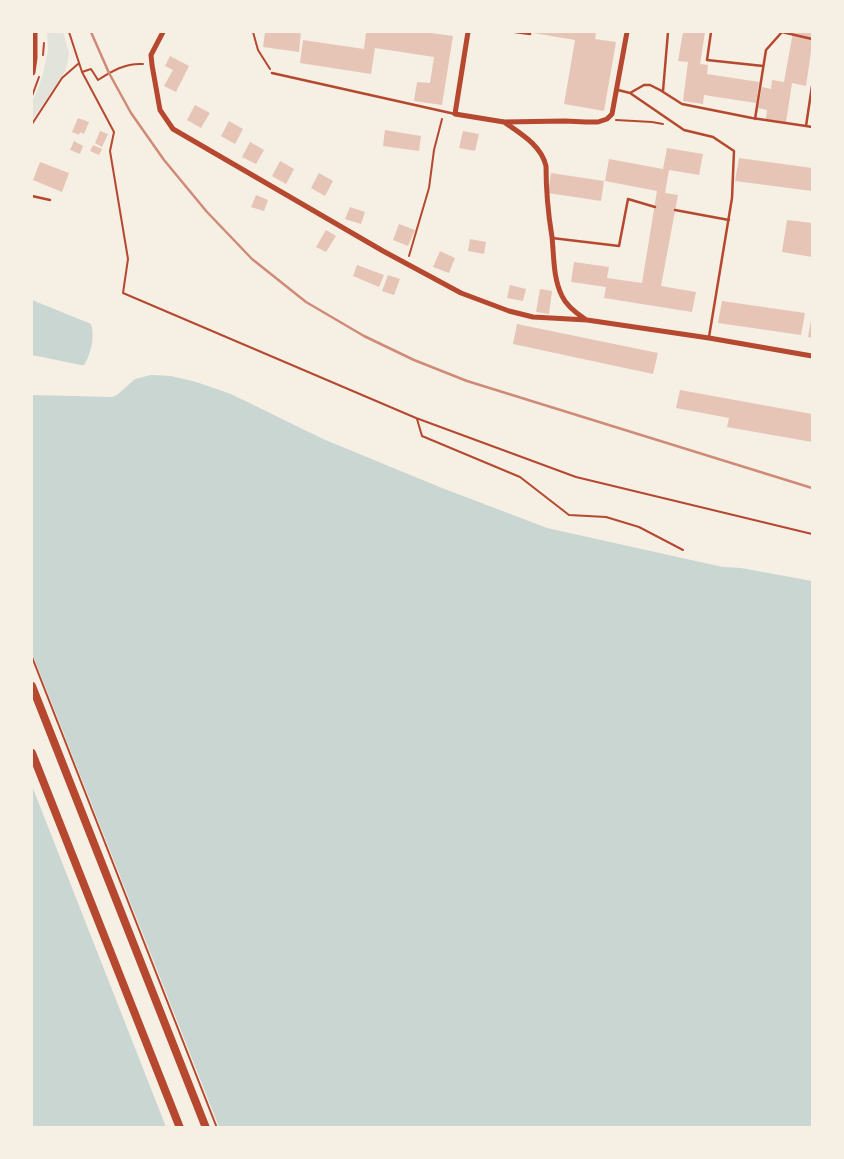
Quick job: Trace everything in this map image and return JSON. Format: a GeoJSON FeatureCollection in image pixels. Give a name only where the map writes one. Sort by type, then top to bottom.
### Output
{"type":"FeatureCollection","features":[{"type":"Feature","properties":{"kind":"main road"},"geometry":{"type":"LineString","coordinates":[[32,72],[34,32]]}},
{"type":"Feature","properties":{"kind":"main road"},"geometry":{"type":"LineString","coordinates":[[32,686],[206,1128]]}},
{"type":"Feature","properties":{"kind":"main road"},"geometry":{"type":"LineString","coordinates":[[32,753],[180,1128]]}},
{"type":"Feature","properties":{"kind":"street"},"geometry":{"type":"LineString","coordinates":[[163,32],[151,55],[152,65],[160,110],[173,129],[314,212],[461,293],[533,317],[587,320],[813,355]]}},
{"type":"Feature","properties":{"kind":"street"},"geometry":{"type":"LineString","coordinates":[[468,32],[455,114],[504,122],[598,122],[607,119],[612,114],[618,90],[628,32]]}},
{"type":"Feature","properties":{"kind":"street"},"geometry":{"type":"LineString","coordinates":[[504,122],[533,144],[545,160],[554,267],[562,296],[569,306],[587,320]]}},
{"type":"Feature","properties":{"kind":"lane"},"geometry":{"type":"LineString","coordinates":[[515,32],[530,33]]}},
{"type":"Feature","properties":{"kind":"lane"},"geometry":{"type":"LineString","coordinates":[[663,91],[668,32]]}},
{"type":"Feature","properties":{"kind":"lane"},"geometry":{"type":"LineString","coordinates":[[711,32],[707,60],[763,66]]}},
{"type":"Feature","properties":{"kind":"lane"},"geometry":{"type":"LineString","coordinates":[[755,119],[766,50],[782,32],[813,38]]}},
{"type":"Feature","properties":{"kind":"lane"},"geometry":{"type":"LineString","coordinates":[[272,73],[455,114]]}},
{"type":"Feature","properties":{"kind":"lane"},"geometry":{"type":"LineString","coordinates":[[629,93],[644,85],[663,91],[682,104],[755,119],[813,127]]}},
{"type":"Feature","properties":{"kind":"lane"},"geometry":{"type":"LineString","coordinates":[[806,126],[813,86]]}},
{"type":"Feature","properties":{"kind":"lane"},"geometry":{"type":"LineString","coordinates":[[618,90],[629,93],[684,130],[713,136],[734,151],[732,198],[709,338]]}},
{"type":"Feature","properties":{"kind":"lane"},"geometry":{"type":"LineString","coordinates":[[32,196],[50,200]]}},
{"type":"Feature","properties":{"kind":"lane"},"geometry":{"type":"LineString","coordinates":[[552,238],[619,246],[628,199],[654,207]]}},
{"type":"Feature","properties":{"kind":"lane"},"geometry":{"type":"LineString","coordinates":[[676,211],[729,220]]}},
{"type":"Feature","properties":{"kind":"path"},"geometry":{"type":"LineString","coordinates":[[69,32],[82,72],[114,132],[110,151],[128,259],[122,293],[416,418],[576,477],[813,534]]}},
{"type":"Feature","properties":{"kind":"path"},"geometry":{"type":"LineString","coordinates":[[253,32],[258,50],[272,73]]}},
{"type":"Feature","properties":{"kind":"path"},"geometry":{"type":"LineString","coordinates":[[32,124],[62,78],[79,63]]}},
{"type":"Feature","properties":{"kind":"path"},"geometry":{"type":"LineString","coordinates":[[82,72],[91,69],[97,80],[115,69],[131,64],[152,65]]}},
{"type":"Feature","properties":{"kind":"path"},"geometry":{"type":"LineString","coordinates":[[407,264],[429,188],[443,112]]}},
{"type":"Feature","properties":{"kind":"path"},"geometry":{"type":"LineString","coordinates":[[607,119],[663,124]]}},
{"type":"Feature","properties":{"kind":"path"},"geometry":{"type":"LineString","coordinates":[[416,418],[422,436],[520,477],[569,515],[606,517],[639,527],[682,550]]}},
{"type":"Feature","properties":{"kind":"path"},"geometry":{"type":"LineString","coordinates":[[32,657],[218,1128]]}},
{"type":"Feature","properties":{"kind":"shaded area"},"geometry":{"type":"Polygon","coordinates":[[[47,32],[63,32],[69,53],[66,70],[32,120],[32,101],[43,74],[48,50],[47,32]]]}},
{"type":"Feature","properties":{"kind":"shaded area"},"geometry":{"type":"Polygon","coordinates":[[[32,300],[91,324],[92,345],[84,365],[32,355],[32,300]]]}},
{"type":"Feature","properties":{"kind":"shaded area"},"geometry":{"type":"Polygon","coordinates":[[[151,375],[171,376],[231,394],[323,439],[547,528],[723,567],[812,581],[812,1127],[32,1128],[32,395],[112,397],[135,379],[151,375]]]}},
{"type":"Feature","properties":{"kind":"pier"},"geometry":{"type":"Polygon","coordinates":[[[32,653],[219,1127],[166,1127],[32,786],[32,653]]]}},
{"type":"Feature","properties":{"kind":"building"},"geometry":{"type":"Polygon","coordinates":[[[265,32],[301,32],[299,52],[263,47],[265,32]]]}},
{"type":"Feature","properties":{"kind":"building"},"geometry":{"type":"Polygon","coordinates":[[[366,32],[424,32],[453,36],[442,105],[414,101],[417,82],[430,83],[434,57],[375,48],[371,74],[300,63],[303,40],[364,49],[366,32]]]}},
{"type":"Feature","properties":{"kind":"building"},"geometry":{"type":"Polygon","coordinates":[[[533,32],[596,32],[595,39],[616,42],[604,111],[564,104],[575,40],[533,32]]]}},
{"type":"Feature","properties":{"kind":"building"},"geometry":{"type":"Polygon","coordinates":[[[683,32],[705,32],[700,64],[708,65],[707,74],[759,82],[756,103],[704,95],[703,104],[683,101],[688,62],[678,61],[683,32]]]}},
{"type":"Feature","properties":{"kind":"building"},"geometry":{"type":"Polygon","coordinates":[[[793,32],[812,32],[806,86],[792,83],[786,122],[766,119],[767,110],[758,108],[762,87],[771,89],[772,80],[784,82],[793,32]]]}},
{"type":"Feature","properties":{"kind":"building"},"geometry":{"type":"Polygon","coordinates":[[[170,56],[189,66],[176,92],[164,86],[173,70],[165,66],[170,56]]]}},
{"type":"Feature","properties":{"kind":"building"},"geometry":{"type":"Polygon","coordinates":[[[195,105],[210,113],[201,128],[187,120],[195,105]]]}},
{"type":"Feature","properties":{"kind":"building"},"geometry":{"type":"Polygon","coordinates":[[[78,118],[89,122],[84,134],[72,132],[78,118]]]}},
{"type":"Feature","properties":{"kind":"building"},"geometry":{"type":"Polygon","coordinates":[[[229,121],[243,129],[235,144],[221,136],[229,121]]]}},
{"type":"Feature","properties":{"kind":"building"},"geometry":{"type":"Polygon","coordinates":[[[385,130],[421,136],[419,151],[383,146],[385,130]]]}},
{"type":"Feature","properties":{"kind":"building"},"geometry":{"type":"Polygon","coordinates":[[[100,131],[108,134],[102,147],[95,143],[100,131]]]}},
{"type":"Feature","properties":{"kind":"building"},"geometry":{"type":"Polygon","coordinates":[[[463,131],[479,134],[475,151],[459,148],[463,131]]]}},
{"type":"Feature","properties":{"kind":"building"},"geometry":{"type":"Polygon","coordinates":[[[74,141],[83,146],[80,154],[70,150],[74,141]]]}},
{"type":"Feature","properties":{"kind":"building"},"geometry":{"type":"Polygon","coordinates":[[[250,142],[264,150],[256,164],[242,157],[250,142]]]}},
{"type":"Feature","properties":{"kind":"building"},"geometry":{"type":"Polygon","coordinates":[[[93,145],[102,149],[99,155],[90,151],[93,145]]]}},
{"type":"Feature","properties":{"kind":"building"},"geometry":{"type":"Polygon","coordinates":[[[667,148],[703,154],[699,175],[669,170],[665,193],[678,195],[661,286],[696,292],[692,312],[604,298],[606,287],[571,282],[574,262],[609,267],[607,278],[642,283],[657,191],[605,181],[609,159],[663,169],[667,148]]]}},
{"type":"Feature","properties":{"kind":"building"},"geometry":{"type":"Polygon","coordinates":[[[739,158],[812,168],[812,191],[735,181],[739,158]]]}},
{"type":"Feature","properties":{"kind":"building"},"geometry":{"type":"Polygon","coordinates":[[[280,161],[294,169],[286,184],[272,176],[280,161]]]}},
{"type":"Feature","properties":{"kind":"building"},"geometry":{"type":"Polygon","coordinates":[[[40,162],[69,173],[62,192],[33,180],[40,162]]]}},
{"type":"Feature","properties":{"kind":"building"},"geometry":{"type":"Polygon","coordinates":[[[319,173],[333,181],[325,196],[311,188],[319,173]]]}},
{"type":"Feature","properties":{"kind":"building"},"geometry":{"type":"Polygon","coordinates":[[[551,173],[604,181],[601,201],[548,193],[551,173]]]}},
{"type":"Feature","properties":{"kind":"building"},"geometry":{"type":"Polygon","coordinates":[[[256,195],[268,200],[264,211],[251,207],[256,195]]]}},
{"type":"Feature","properties":{"kind":"building"},"geometry":{"type":"Polygon","coordinates":[[[350,207],[365,212],[361,224],[345,219],[350,207]]]}},
{"type":"Feature","properties":{"kind":"building"},"geometry":{"type":"Polygon","coordinates":[[[787,220],[812,223],[812,257],[782,252],[787,220]]]}},
{"type":"Feature","properties":{"kind":"building"},"geometry":{"type":"Polygon","coordinates":[[[399,224],[415,230],[408,246],[393,240],[399,224]]]}},
{"type":"Feature","properties":{"kind":"building"},"geometry":{"type":"Polygon","coordinates":[[[326,230],[336,236],[326,252],[316,247],[326,230]]]}},
{"type":"Feature","properties":{"kind":"building"},"geometry":{"type":"Polygon","coordinates":[[[470,239],[486,242],[484,254],[468,251],[470,239]]]}},
{"type":"Feature","properties":{"kind":"building"},"geometry":{"type":"Polygon","coordinates":[[[440,251],[455,258],[449,273],[433,267],[440,251]]]}},
{"type":"Feature","properties":{"kind":"building"},"geometry":{"type":"Polygon","coordinates":[[[357,265],[384,275],[379,287],[353,276],[357,265]]]}},
{"type":"Feature","properties":{"kind":"building"},"geometry":{"type":"Polygon","coordinates":[[[388,275],[400,279],[394,295],[382,291],[388,275]]]}},
{"type":"Feature","properties":{"kind":"building"},"geometry":{"type":"Polygon","coordinates":[[[510,285],[526,289],[523,301],[507,298],[510,285]]]}},
{"type":"Feature","properties":{"kind":"building"},"geometry":{"type":"Polygon","coordinates":[[[540,289],[552,291],[549,314],[536,312],[540,289]]]}},
{"type":"Feature","properties":{"kind":"building"},"geometry":{"type":"Polygon","coordinates":[[[722,301],[805,313],[801,335],[718,323],[722,301]]]}},
{"type":"Feature","properties":{"kind":"building"},"geometry":{"type":"Polygon","coordinates":[[[812,321],[812,338],[808,337],[812,321]]]}},
{"type":"Feature","properties":{"kind":"building"},"geometry":{"type":"Polygon","coordinates":[[[517,324],[658,353],[653,374],[513,344],[517,324]]]}},
{"type":"Feature","properties":{"kind":"building"},"geometry":{"type":"Polygon","coordinates":[[[680,390],[812,414],[812,442],[727,427],[729,418],[676,408],[680,390]]]}},
{"type":"Feature","properties":{"kind":"railway"},"geometry":{"type":"LineString","coordinates":[[91,32],[131,113],[164,160],[207,212],[252,259],[306,302],[364,336],[467,381],[812,488]]}}]}
